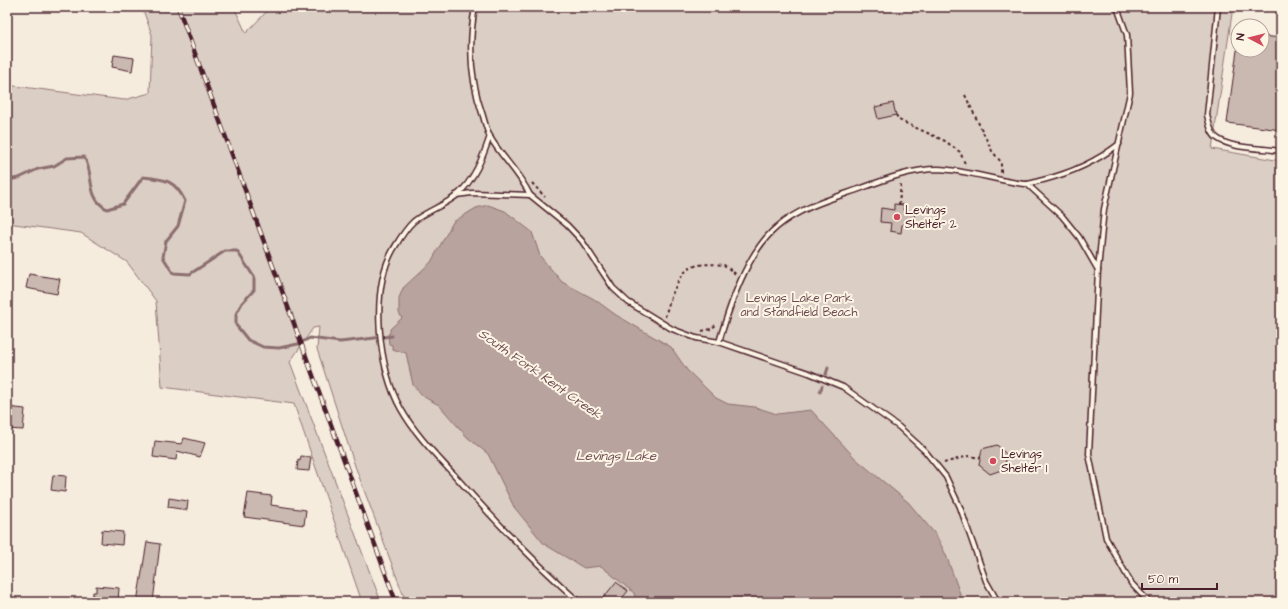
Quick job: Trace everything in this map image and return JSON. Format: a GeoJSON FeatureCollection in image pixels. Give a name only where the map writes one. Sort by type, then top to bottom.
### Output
{"type":"FeatureCollection","features":[{"type":"Feature","properties":{"kind":"lane"},"geometry":{"type":"LineString","coordinates":[[475,7],[470,52],[472,78],[490,136],[522,179],[530,195],[567,225],[582,241],[613,288],[628,302],[672,330],[696,338],[719,342],[809,373],[842,387],[898,427],[925,451],[946,477],[960,507],[986,581],[998,602]]}},
{"type":"Feature","properties":{"kind":"lane"},"geometry":{"type":"LineString","coordinates":[[1117,7],[1127,35],[1130,93],[1104,209],[1098,270],[1089,454],[1106,538],[1131,583],[1149,602]]}},
{"type":"Feature","properties":{"kind":"lane"},"geometry":{"type":"LineString","coordinates":[[1218,7],[1207,115],[1210,129],[1216,138],[1231,144],[1281,151]]}},
{"type":"Feature","properties":{"kind":"lane"},"geometry":{"type":"LineString","coordinates":[[490,136],[477,170],[456,195],[414,221],[401,236],[391,254],[384,274],[380,303],[379,325],[382,354],[387,373],[400,408],[422,440],[492,518],[547,574],[579,602]]}},
{"type":"Feature","properties":{"kind":"lane"},"geometry":{"type":"LineString","coordinates":[[1027,184],[1067,174],[1103,157],[1119,144]]}},
{"type":"Feature","properties":{"kind":"lane"},"geometry":{"type":"LineString","coordinates":[[719,342],[727,316],[743,276],[760,246],[777,227],[814,204],[901,174],[938,169],[1001,177],[1027,184],[1062,216],[1075,232],[1098,270]]}},
{"type":"Feature","properties":{"kind":"lane"},"geometry":{"type":"LineString","coordinates":[[456,195],[472,193],[530,195]]}},
{"type":"Feature","properties":{"kind":"path"},"geometry":{"type":"LineString","coordinates":[[965,95],[992,151],[1001,162],[1001,177]]}},
{"type":"Feature","properties":{"kind":"path"},"geometry":{"type":"LineString","coordinates":[[896,115],[899,120],[945,141],[955,148],[960,152],[967,168],[963,167]]}},
{"type":"Feature","properties":{"kind":"path"},"geometry":{"type":"LineString","coordinates":[[899,205],[901,174]]}},
{"type":"Feature","properties":{"kind":"path"},"geometry":{"type":"LineString","coordinates":[[995,174],[1001,177],[1006,176]]}},
{"type":"Feature","properties":{"kind":"path"},"geometry":{"type":"LineString","coordinates":[[529,180],[546,199]]}},
{"type":"Feature","properties":{"kind":"path"},"geometry":{"type":"LineString","coordinates":[[664,319],[669,300],[686,271],[700,265],[724,265],[738,276],[740,272]]}},
{"type":"Feature","properties":{"kind":"path"},"geometry":{"type":"LineString","coordinates":[[659,317],[670,322]]}},
{"type":"Feature","properties":{"kind":"path"},"geometry":{"type":"LineString","coordinates":[[699,331],[712,329],[718,324]]}},
{"type":"Feature","properties":{"kind":"path"},"geometry":{"type":"LineString","coordinates":[[937,466],[968,456],[981,458]]}},
{"type":"Feature","properties":{"kind":"green space","name":"Levings Lake Park and Standfield Beach"},"geometry":{"type":"Polygon","coordinates":[[[142,7],[234,7],[246,33],[271,7],[1233,7],[1231,18],[1230,18],[1230,27],[1212,149],[1281,161],[1281,602],[406,602],[355,466],[317,349],[319,327],[313,328],[290,362],[381,602],[362,602],[294,404],[162,387],[156,301],[127,262],[81,233],[7,223],[7,85],[124,100],[150,93],[152,35],[142,7]]]}},
{"type":"Feature","properties":{"kind":"water","name":"Levings Lake"},"geometry":{"type":"Polygon","coordinates":[[[488,205],[505,211],[532,232],[540,256],[562,282],[594,299],[616,315],[671,347],[687,370],[716,398],[728,404],[755,407],[777,414],[811,410],[856,459],[908,502],[936,535],[946,555],[963,602],[636,602],[634,593],[601,566],[584,568],[544,544],[514,507],[488,454],[467,437],[439,405],[424,397],[413,385],[406,353],[392,349],[392,345],[389,344],[388,334],[390,333],[390,329],[402,318],[399,313],[399,298],[403,288],[431,262],[453,222],[476,208],[488,205]]]}},
{"type":"Feature","properties":{"kind":"building"},"geometry":{"type":"Polygon","coordinates":[[[1270,37],[1281,38],[1281,130],[1227,123],[1236,58],[1270,58],[1270,37]]]}},
{"type":"Feature","properties":{"kind":"building"},"geometry":{"type":"Polygon","coordinates":[[[114,55],[134,58],[132,71],[112,67],[114,55]]]}},
{"type":"Feature","properties":{"kind":"building"},"geometry":{"type":"Polygon","coordinates":[[[893,103],[896,115],[878,119],[875,107],[893,103]]]}},
{"type":"Feature","properties":{"kind":"building","name":"Levings Shelter 2"},"geometry":{"type":"Polygon","coordinates":[[[894,204],[904,205],[903,210],[915,212],[913,226],[902,225],[901,233],[890,231],[891,223],[880,222],[881,208],[894,210],[894,204]]]}},
{"type":"Feature","properties":{"kind":"building"},"geometry":{"type":"Polygon","coordinates":[[[29,274],[60,279],[57,294],[26,288],[29,274]]]}},
{"type":"Feature","properties":{"kind":"building"},"geometry":{"type":"Polygon","coordinates":[[[7,407],[25,409],[23,430],[7,429],[7,407]]]}},
{"type":"Feature","properties":{"kind":"building"},"geometry":{"type":"Polygon","coordinates":[[[184,438],[205,443],[200,457],[177,451],[176,460],[153,457],[155,441],[182,444],[184,438]]]}},
{"type":"Feature","properties":{"kind":"building","name":"Levings Shelter 1"},"geometry":{"type":"Polygon","coordinates":[[[997,445],[1007,455],[1004,469],[990,474],[979,465],[982,449],[997,445]]]}},
{"type":"Feature","properties":{"kind":"building"},"geometry":{"type":"Polygon","coordinates":[[[301,456],[311,457],[309,471],[297,470],[298,460],[300,461],[301,456]]]}},
{"type":"Feature","properties":{"kind":"building"},"geometry":{"type":"Polygon","coordinates":[[[53,475],[66,476],[65,492],[51,490],[53,475]]]}},
{"type":"Feature","properties":{"kind":"building"},"geometry":{"type":"Polygon","coordinates":[[[248,493],[272,496],[271,505],[306,510],[304,525],[244,517],[248,493]]]}},
{"type":"Feature","properties":{"kind":"building"},"geometry":{"type":"Polygon","coordinates":[[[169,498],[188,501],[187,510],[168,507],[169,498]]]}},
{"type":"Feature","properties":{"kind":"building"},"geometry":{"type":"Polygon","coordinates":[[[102,530],[123,532],[122,545],[101,543],[102,530]]]}},
{"type":"Feature","properties":{"kind":"building"},"geometry":{"type":"Polygon","coordinates":[[[147,542],[160,544],[153,602],[137,602],[147,542]]]}},
{"type":"Feature","properties":{"kind":"building"},"geometry":{"type":"Polygon","coordinates":[[[616,582],[628,591],[619,602],[600,602],[616,582]]]}},
{"type":"Feature","properties":{"kind":"building"},"geometry":{"type":"Polygon","coordinates":[[[96,586],[119,588],[118,602],[92,602],[93,592],[96,592],[96,586]]]}},
{"type":"Feature","properties":{"kind":"waterway","name":"South Fork Kent Creek"},"geometry":{"type":"LineString","coordinates":[[7,180],[19,178],[38,169],[54,166],[67,158],[84,157],[89,171],[93,192],[100,204],[107,209],[123,204],[143,177],[163,180],[173,185],[185,201],[178,226],[166,241],[163,257],[173,273],[190,274],[225,251],[237,251],[254,277],[254,290],[242,303],[236,314],[236,325],[248,340],[263,347],[279,348],[298,344],[310,338],[340,342],[392,336]]}},
{"type":"Feature","properties":{"kind":"waterway"},"geometry":{"type":"LineString","coordinates":[[826,374],[828,368]]}},
{"type":"Feature","properties":{"kind":"waterway"},"geometry":{"type":"LineString","coordinates":[[820,392],[822,386]]}},
{"type":"Feature","properties":{"kind":"railway"},"geometry":{"type":"LineString","coordinates":[[178,7],[396,602]]}},
{"type":"Feature","properties":{"kind":"place","name":"Levings Shelter 2"},"geometry":{"type":"Point","coordinates":[897,217]}},
{"type":"Feature","properties":{"kind":"place","name":"Levings Shelter 1"},"geometry":{"type":"Point","coordinates":[993,461]}}]}
